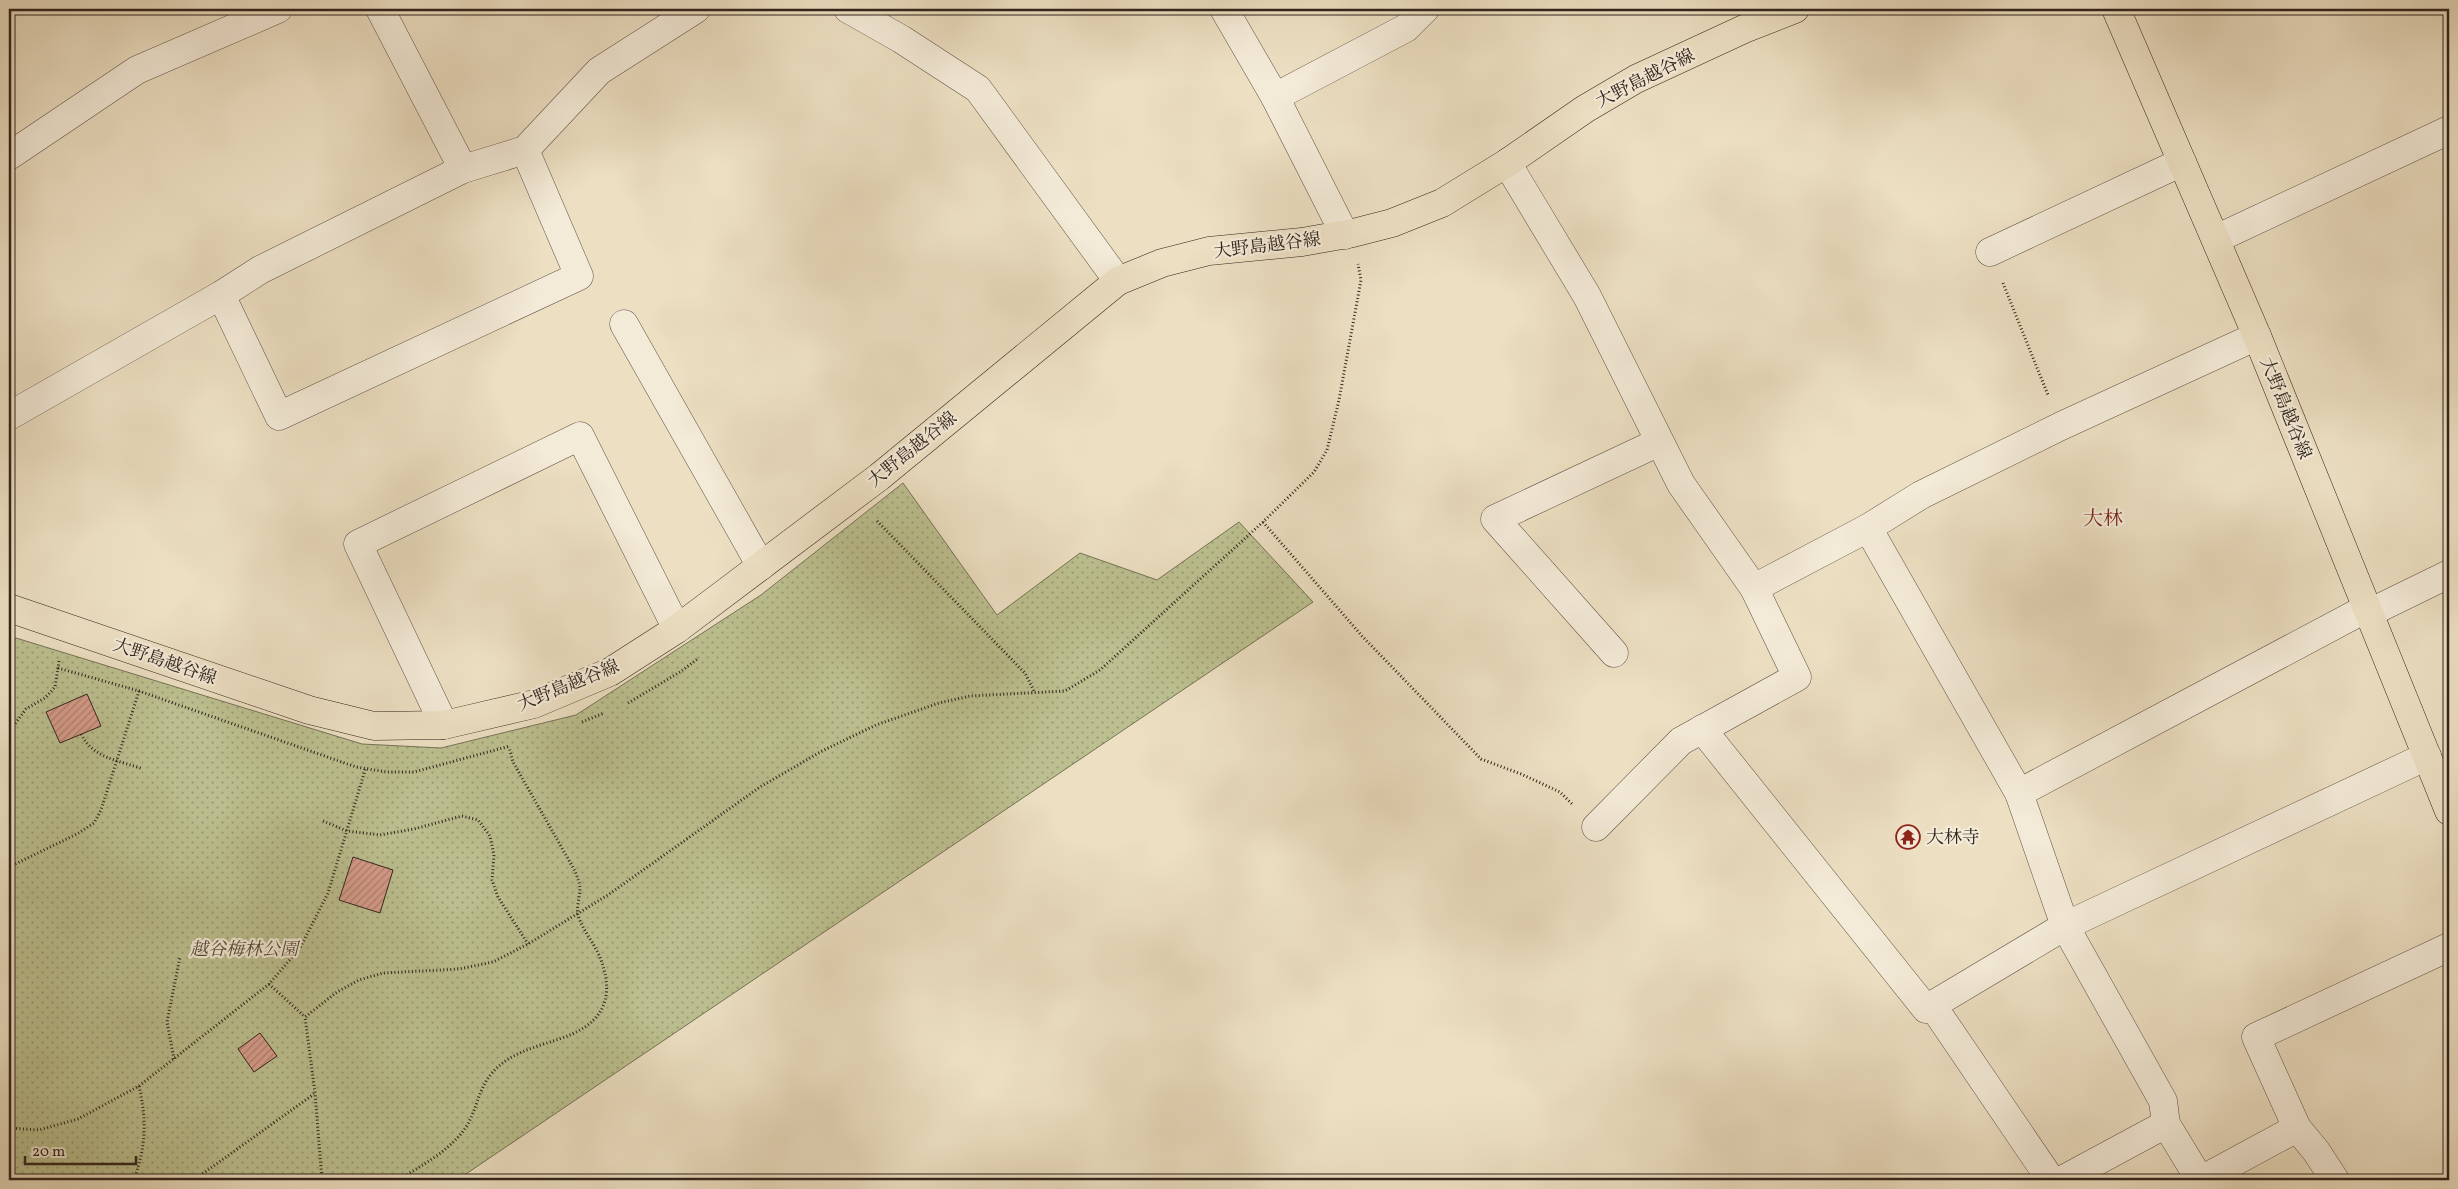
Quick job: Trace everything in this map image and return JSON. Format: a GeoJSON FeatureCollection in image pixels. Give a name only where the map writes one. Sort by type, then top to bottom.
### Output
{"type":"FeatureCollection","features":[{"type":"Feature","properties":{"kind":"main road","name":"大野島越谷線"},"geometry":{"type":"LineString","coordinates":[[9,608],[309,710],[374,726],[444,725],[534,704],[610,672],[677,630],[885,472],[1118,281],[1162,263],[1209,251],[1302,242],[1345,235],[1392,223],[1442,203],[1585,109],[1636,79],[1744,29],[1795,9]]}},
{"type":"Feature","properties":{"kind":"main road","name":"大野島越谷線"},"geometry":{"type":"LineString","coordinates":[[2116,9],[2257,336],[2449,811]]}},
{"type":"Feature","properties":{"kind":"street"},"geometry":{"type":"LineString","coordinates":[[9,156],[137,70],[278,9]]}},
{"type":"Feature","properties":{"kind":"street"},"geometry":{"type":"LineString","coordinates":[[380,9],[464,169]]}},
{"type":"Feature","properties":{"kind":"street"},"geometry":{"type":"LineString","coordinates":[[9,416],[221,295],[260,270],[464,169],[526,150],[598,70],[696,9]]}},
{"type":"Feature","properties":{"kind":"street"},"geometry":{"type":"LineString","coordinates":[[848,9],[901,39],[978,89],[1118,281]]}},
{"type":"Feature","properties":{"kind":"street"},"geometry":{"type":"LineString","coordinates":[[1224,9],[1275,97],[1345,235]]}},
{"type":"Feature","properties":{"kind":"street"},"geometry":{"type":"LineString","coordinates":[[1275,97],[1406,28],[1424,9]]}},
{"type":"Feature","properties":{"kind":"street"},"geometry":{"type":"LineString","coordinates":[[2216,239],[2449,130]]}},
{"type":"Feature","properties":{"kind":"street"},"geometry":{"type":"LineString","coordinates":[[221,295],[279,416],[579,276],[526,150]]}},
{"type":"Feature","properties":{"kind":"street"},"geometry":{"type":"LineString","coordinates":[[1507,162],[1587,296],[1658,442],[1681,484],[1754,588],[1796,677],[1702,728],[1682,741],[1596,827]]}},
{"type":"Feature","properties":{"kind":"street"},"geometry":{"type":"LineString","coordinates":[[1990,252],[2182,162]]}},
{"type":"Feature","properties":{"kind":"street"},"geometry":{"type":"LineString","coordinates":[[624,324],[761,566]]}},
{"type":"Feature","properties":{"kind":"street"},"geometry":{"type":"LineString","coordinates":[[1754,588],[1868,528],[1921,495],[2061,426],[2257,336]]}},
{"type":"Feature","properties":{"kind":"street"},"geometry":{"type":"LineString","coordinates":[[444,725],[358,544],[580,436],[677,630]]}},
{"type":"Feature","properties":{"kind":"street"},"geometry":{"type":"LineString","coordinates":[[1614,653],[1495,519],[1658,442]]}},
{"type":"Feature","properties":{"kind":"street"},"geometry":{"type":"LineString","coordinates":[[1868,528],[2018,793],[2065,926],[2163,1101],[2166,1124],[2206,1179],[2297,1128]]}},
{"type":"Feature","properties":{"kind":"street"},"geometry":{"type":"LineString","coordinates":[[2018,793],[2368,611],[2449,574]]}},
{"type":"Feature","properties":{"kind":"street"},"geometry":{"type":"LineString","coordinates":[[1702,728],[1926,1008],[2065,926],[2427,756]]}},
{"type":"Feature","properties":{"kind":"street"},"geometry":{"type":"LineString","coordinates":[[2335,1180],[2316,1151],[2297,1128],[2256,1037],[2449,947]]}},
{"type":"Feature","properties":{"kind":"street"},"geometry":{"type":"LineString","coordinates":[[1932,1005],[2051,1180]]}},
{"type":"Feature","properties":{"kind":"street"},"geometry":{"type":"LineString","coordinates":[[2062,1180],[2166,1124]]}},
{"type":"Feature","properties":{"kind":"path"},"geometry":{"type":"LineString","coordinates":[[1990,252],[2061,426]]}},
{"type":"Feature","properties":{"kind":"path"},"geometry":{"type":"LineString","coordinates":[[305,1017],[337,992],[359,980],[383,973],[458,969],[493,962],[528,944],[578,914],[760,787],[822,751],[876,725],[940,703],[985,694],[1065,691],[1100,670],[1263,522],[1314,472],[1327,450],[1339,400],[1361,280],[1358,262]]}},
{"type":"Feature","properties":{"kind":"path"},"geometry":{"type":"LineString","coordinates":[[873,517],[1025,673],[1035,693]]}},
{"type":"Feature","properties":{"kind":"path"},"geometry":{"type":"LineString","coordinates":[[1263,522],[1362,636],[1481,759],[1522,774],[1560,792],[1596,827]]}},
{"type":"Feature","properties":{"kind":"path"},"geometry":{"type":"LineString","coordinates":[[9,732],[26,709],[45,698],[55,687],[58,668]]}},
{"type":"Feature","properties":{"kind":"path"},"geometry":{"type":"LineString","coordinates":[[9,866],[77,834],[94,823],[101,810],[139,692]]}},
{"type":"Feature","properties":{"kind":"path"},"geometry":{"type":"LineString","coordinates":[[81,734],[88,747],[100,755],[143,769]]}},
{"type":"Feature","properties":{"kind":"path"},"geometry":{"type":"LineString","coordinates":[[398,1180],[451,1144],[466,1126],[480,1091],[492,1072],[506,1060],[530,1049],[574,1034],[592,1023],[604,1006],[607,986],[602,962],[578,914],[580,886],[575,871],[512,762],[509,747]]}},
{"type":"Feature","properties":{"kind":"path"},"geometry":{"type":"LineString","coordinates":[[9,1128],[39,1130],[78,1119],[138,1086],[269,984],[300,948],[328,893],[366,767]]}},
{"type":"Feature","properties":{"kind":"path"},"geometry":{"type":"LineString","coordinates":[[323,821],[347,830],[380,835],[414,829],[462,816],[478,820],[490,836],[494,855],[492,880],[498,897],[528,944]]}},
{"type":"Feature","properties":{"kind":"path"},"geometry":{"type":"LineString","coordinates":[[174,1059],[167,1022],[180,957]]}},
{"type":"Feature","properties":{"kind":"path"},"geometry":{"type":"LineString","coordinates":[[269,984],[305,1017],[322,1180]]}},
{"type":"Feature","properties":{"kind":"path"},"geometry":{"type":"LineString","coordinates":[[134,1180],[141,1159],[146,1115],[138,1086]]}},
{"type":"Feature","properties":{"kind":"path"},"geometry":{"type":"LineString","coordinates":[[194,1180],[314,1093]]}},
{"type":"Feature","properties":{"kind":"green space","name":"越谷梅林公園"},"geometry":{"type":"Polygon","coordinates":[[[903,483],[997,615],[1080,553],[1157,580],[1239,522],[1313,602],[457,1180],[9,1180],[9,644],[16,638],[362,744],[441,748],[576,715],[761,595],[903,483]]]}},
{"type":"Feature","properties":{"kind":"building"},"geometry":{"type":"Polygon","coordinates":[[[87,694],[101,726],[60,743],[46,712],[87,694]]]}},
{"type":"Feature","properties":{"kind":"building"},"geometry":{"type":"Polygon","coordinates":[[[353,857],[393,870],[380,913],[339,900],[353,857]]]}},
{"type":"Feature","properties":{"kind":"building"},"geometry":{"type":"Polygon","coordinates":[[[260,1033],[277,1056],[254,1072],[238,1049],[260,1033]]]}},
{"type":"Feature","properties":{"kind":"place","name":"大林寺"},"geometry":{"type":"Point","coordinates":[1908,837]}},
{"type":"Feature","properties":{"kind":"district","name":"大林"},"geometry":{"type":"Point","coordinates":[2103,518]}}]}
